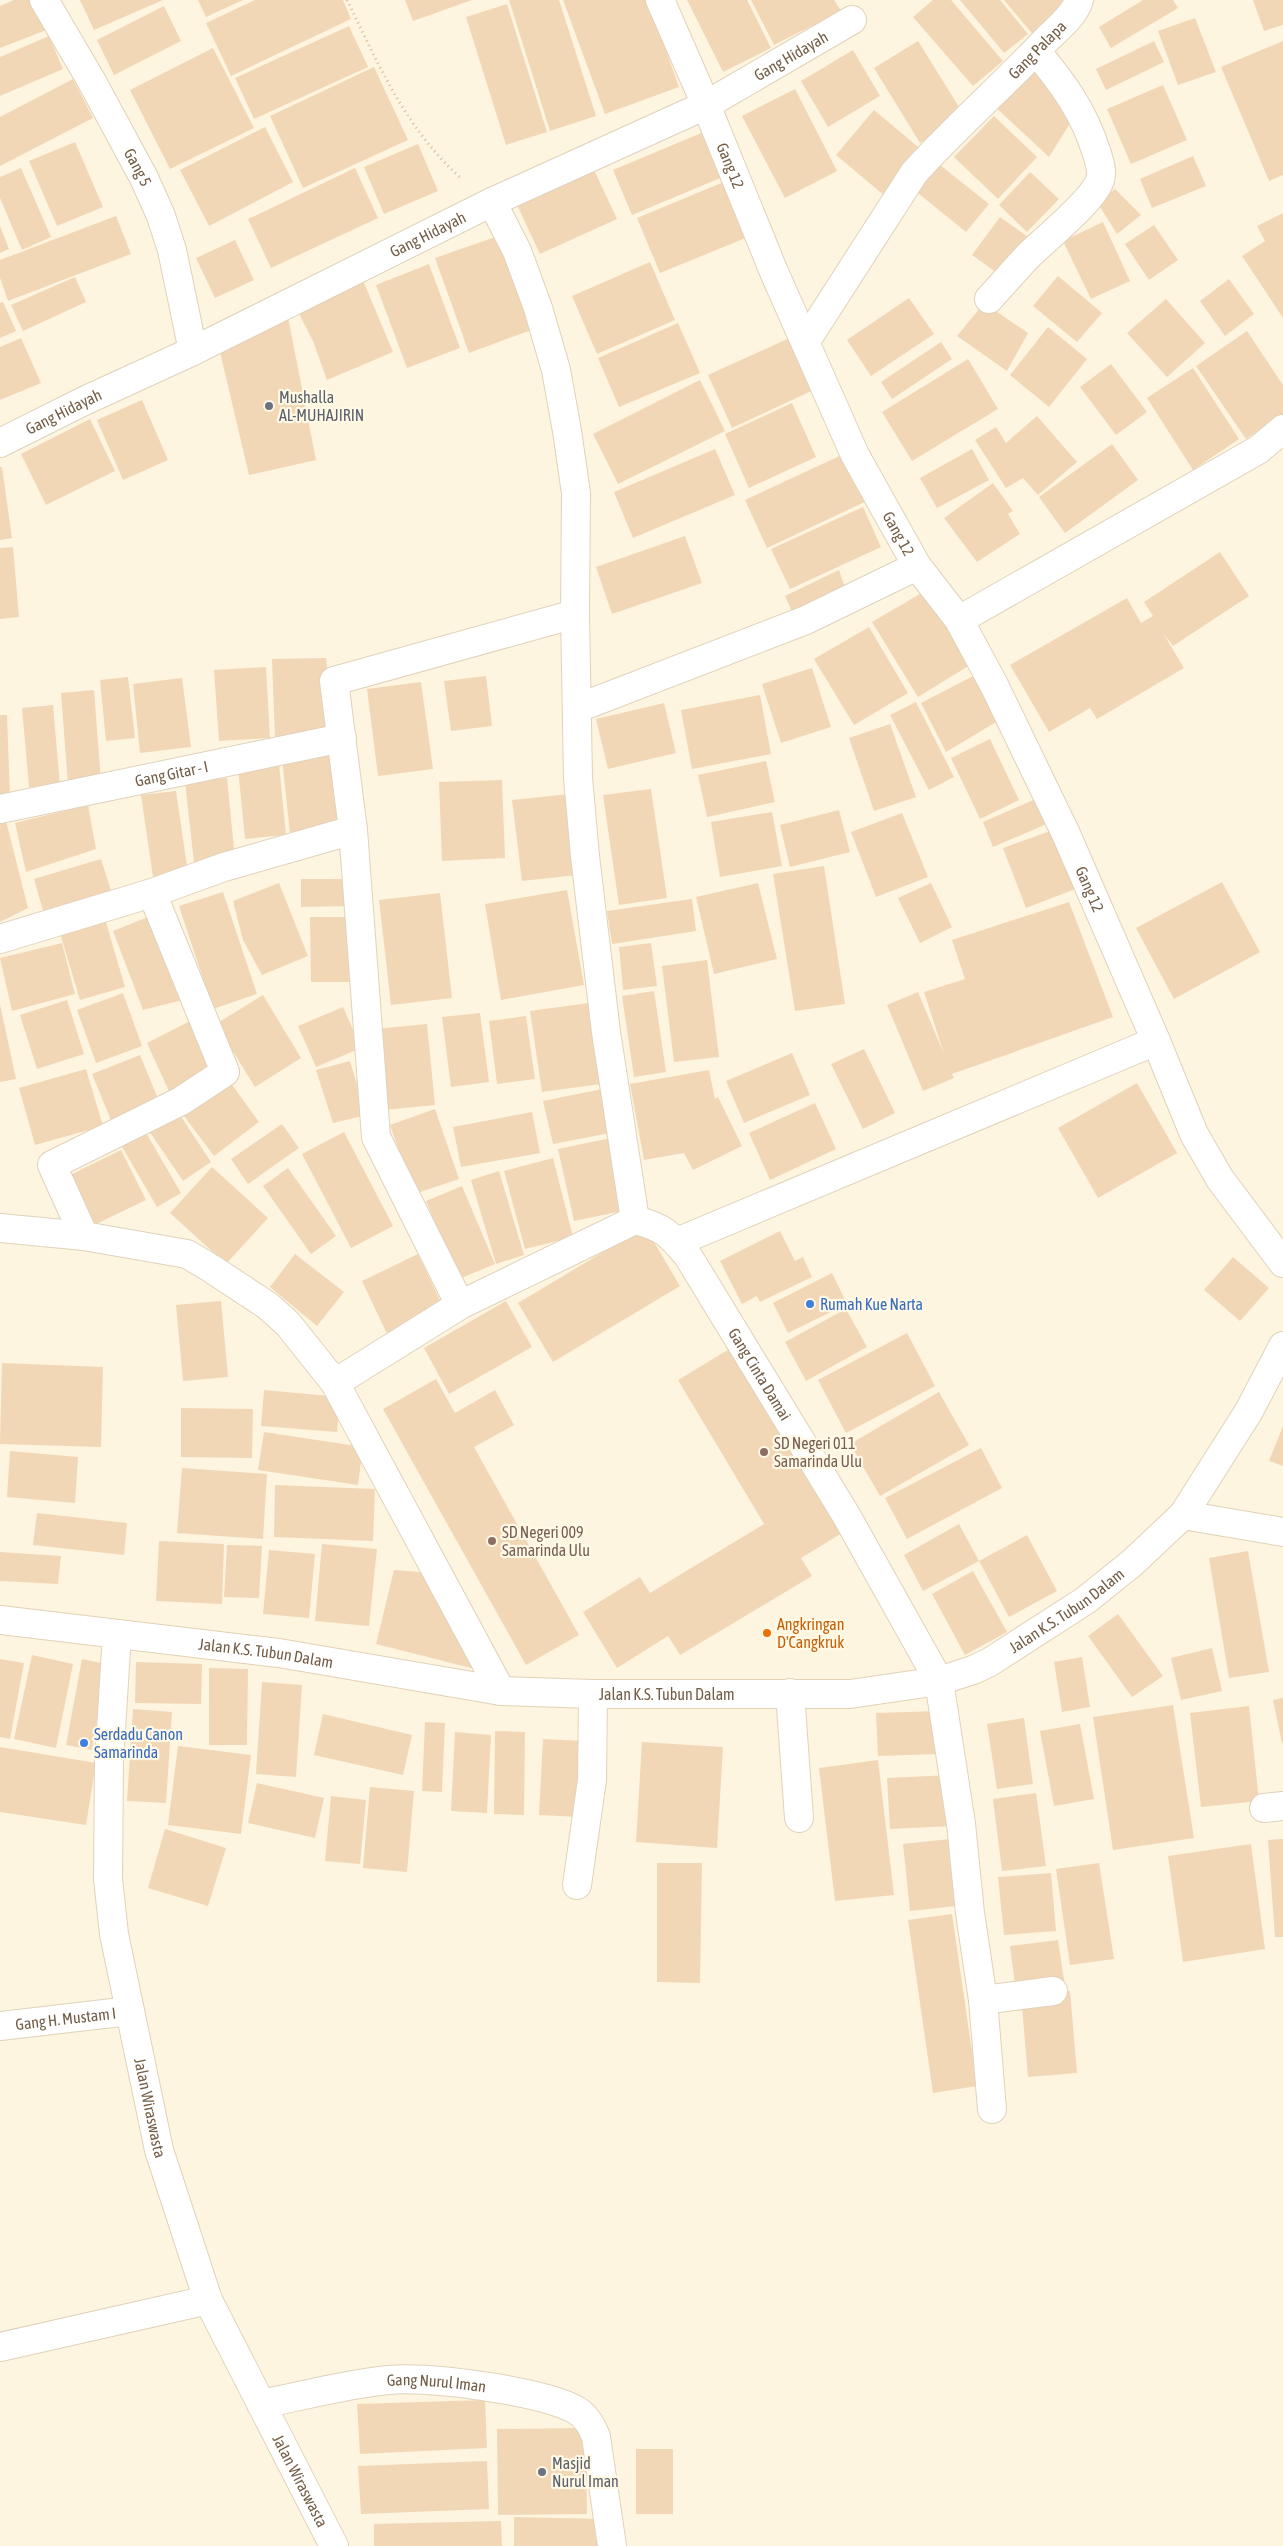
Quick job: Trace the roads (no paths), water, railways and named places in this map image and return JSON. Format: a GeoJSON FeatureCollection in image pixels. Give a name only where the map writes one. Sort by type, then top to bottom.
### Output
{"type":"FeatureCollection","features":[{"type":"Feature","properties":{"kind":"street","name":"Gang 5"},"geometry":{"type":"LineString","coordinates":[[44,0],[144,178],[161,216],[172,250],[193,351]]}},
{"type":"Feature","properties":{"kind":"street","name":"Gang 12"},"geometry":{"type":"LineString","coordinates":[[660,0],[706,105],[774,272],[856,455],[918,566],[959,620],[994,685],[1066,834],[1159,1048],[1194,1134],[1220,1179],[1283,1263]]}},
{"type":"Feature","properties":{"kind":"street","name":"Gang Palapa"},"geometry":{"type":"LineString","coordinates":[[806,341],[914,173],[935,149],[990,98],[1036,51],[1072,13],[1079,0]]}},
{"type":"Feature","properties":{"kind":"street","name":"Gang Hidayah"},"geometry":{"type":"LineString","coordinates":[[0,443],[84,401],[193,351],[492,202],[706,105],[852,20]]}},
{"type":"Feature","properties":{"kind":"street"},"geometry":{"type":"LineString","coordinates":[[989,299],[1027,257],[1083,203],[1097,187],[1101,178],[1100,164],[1088,127],[1060,80],[1036,51]]}},
{"type":"Feature","properties":{"kind":"street"},"geometry":{"type":"LineString","coordinates":[[335,1383],[460,1305],[635,1220],[606,1032],[585,856],[578,778],[575,614],[576,493],[556,370],[538,308],[517,250],[492,202]]}},
{"type":"Feature","properties":{"kind":"street"},"geometry":{"type":"LineString","coordinates":[[959,620],[1258,450],[1283,429]]}},
{"type":"Feature","properties":{"kind":"street"},"geometry":{"type":"LineString","coordinates":[[578,708],[798,623],[918,566]]}},
{"type":"Feature","properties":{"kind":"street"},"geometry":{"type":"LineString","coordinates":[[460,1305],[376,1137],[354,830],[335,679],[575,614]]}},
{"type":"Feature","properties":{"kind":"street","name":"Gang Gitar - I"},"geometry":{"type":"LineString","coordinates":[[0,808],[342,738]]}},
{"type":"Feature","properties":{"kind":"street"},"geometry":{"type":"LineString","coordinates":[[0,939],[152,893],[224,866],[354,830]]}},
{"type":"Feature","properties":{"kind":"street"},"geometry":{"type":"LineString","coordinates":[[84,1236],[52,1165],[182,1102],[225,1072],[152,893]]}},
{"type":"Feature","properties":{"kind":"street"},"geometry":{"type":"LineString","coordinates":[[677,1242],[1159,1048]]}},
{"type":"Feature","properties":{"kind":"street","name":"Gang Cinta Damai"},"geometry":{"type":"LineString","coordinates":[[635,1220],[655,1225],[671,1234],[688,1256],[734,1328],[846,1515],[939,1681]]}},
{"type":"Feature","properties":{"kind":"street"},"geometry":{"type":"LineString","coordinates":[[0,1228],[84,1236],[186,1254],[212,1268],[268,1306],[288,1324],[335,1383],[502,1691]]}},
{"type":"Feature","properties":{"kind":"street","name":"Jalan K.S. Tubun Dalam"},"geometry":{"type":"LineString","coordinates":[[0,1620],[279,1653],[502,1691],[593,1694],[850,1694],[939,1681],[973,1670],[990,1662],[1086,1600],[1132,1563],[1183,1515],[1249,1411],[1283,1346]]}},
{"type":"Feature","properties":{"kind":"street"},"geometry":{"type":"LineString","coordinates":[[1183,1515],[1283,1532]]}},
{"type":"Feature","properties":{"kind":"street","name":"Jalan Wiraswasta"},"geometry":{"type":"LineString","coordinates":[[117,1634],[109,1761],[108,1879],[114,1934],[159,2150],[208,2300],[334,2546]]}},
{"type":"Feature","properties":{"kind":"street"},"geometry":{"type":"LineString","coordinates":[[939,1681],[961,1824],[970,1913],[983,2000],[992,2109]]}},
{"type":"Feature","properties":{"kind":"street"},"geometry":{"type":"LineString","coordinates":[[790,1693],[799,1818]]}},
{"type":"Feature","properties":{"kind":"street"},"geometry":{"type":"LineString","coordinates":[[577,1885],[592,1780],[593,1694]]}},
{"type":"Feature","properties":{"kind":"street"},"geometry":{"type":"LineString","coordinates":[[983,2000],[1053,1991]]}},
{"type":"Feature","properties":{"kind":"street","name":"Gang H. Mustam I"},"geometry":{"type":"LineString","coordinates":[[0,2026],[130,2011]]}},
{"type":"Feature","properties":{"kind":"street"},"geometry":{"type":"LineString","coordinates":[[0,2347],[208,2300]]}},
{"type":"Feature","properties":{"kind":"street","name":"Gang Nurul Iman"},"geometry":{"type":"LineString","coordinates":[[261,2404],[389,2380],[430,2380],[552,2400],[583,2416],[593,2429],[596,2437],[612,2546]]}},
{"type":"Feature","properties":{"kind":"place","name":"Mushalla AL-MUHAJIRIN"},"geometry":{"type":"Point","coordinates":[269,406]}},
{"type":"Feature","properties":{"kind":"place","name":"Rumah Kue Narta"},"geometry":{"type":"Point","coordinates":[810,1304]}},
{"type":"Feature","properties":{"kind":"place","name":"SD Negeri 011 Samarinda Ulu"},"geometry":{"type":"Point","coordinates":[764,1452]}},
{"type":"Feature","properties":{"kind":"place","name":"SD Negeri 009 Samarinda Ulu"},"geometry":{"type":"Point","coordinates":[492,1541]}},
{"type":"Feature","properties":{"kind":"place","name":"Angkringan D'Cangkruk"},"geometry":{"type":"Point","coordinates":[767,1633]}},
{"type":"Feature","properties":{"kind":"place","name":"Serdadu Canon Samarinda"},"geometry":{"type":"Point","coordinates":[84,1743]}},
{"type":"Feature","properties":{"kind":"place","name":"Masjid Nurul Iman"},"geometry":{"type":"Point","coordinates":[542,2472]}}]}
